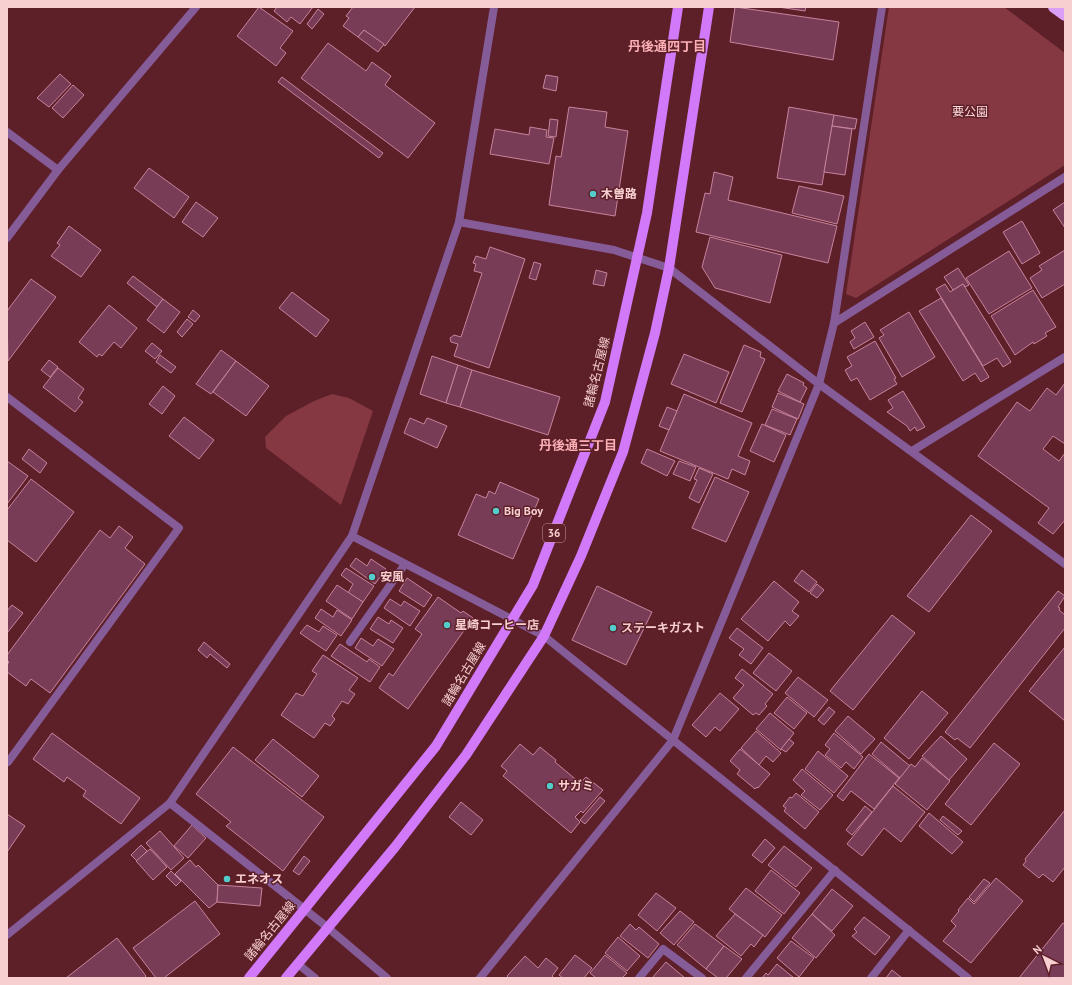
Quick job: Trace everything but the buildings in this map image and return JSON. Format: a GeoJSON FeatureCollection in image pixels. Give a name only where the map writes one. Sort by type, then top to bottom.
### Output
{"type":"FeatureCollection","features":[{"type":"Feature","properties":{"kind":"highway"},"geometry":{"type":"LineString","coordinates":[[1054,7],[1065,14]]}},
{"type":"Feature","properties":{"kind":"main road","name":"諸輪名古屋線"},"geometry":{"type":"LineString","coordinates":[[249,978],[436,746],[533,585],[605,402],[647,213],[678,7]]}},
{"type":"Feature","properties":{"kind":"main road"},"geometry":{"type":"LineString","coordinates":[[286,978],[395,847],[466,755],[544,636],[581,556],[623,452],[655,333],[669,268],[709,7]]}},
{"type":"Feature","properties":{"kind":"street"},"geometry":{"type":"LineString","coordinates":[[7,238],[58,170],[196,7]]}},
{"type":"Feature","properties":{"kind":"street"},"geometry":{"type":"LineString","coordinates":[[7,935],[170,803],[352,536],[459,222],[494,7]]}},
{"type":"Feature","properties":{"kind":"street"},"geometry":{"type":"LineString","coordinates":[[480,978],[673,740],[819,384],[834,323],[882,7]]}},
{"type":"Feature","properties":{"kind":"street"},"geometry":{"type":"LineString","coordinates":[[7,132],[58,170]]}},
{"type":"Feature","properties":{"kind":"street"},"geometry":{"type":"LineString","coordinates":[[834,323],[1065,177]]}},
{"type":"Feature","properties":{"kind":"street"},"geometry":{"type":"LineString","coordinates":[[459,222],[614,250],[669,268],[819,384],[1065,564]]}},
{"type":"Feature","properties":{"kind":"street"},"geometry":{"type":"LineString","coordinates":[[912,451],[1065,357]]}},
{"type":"Feature","properties":{"kind":"street"},"geometry":{"type":"LineString","coordinates":[[7,397],[179,528],[8,762],[7,761]]}},
{"type":"Feature","properties":{"kind":"street"},"geometry":{"type":"LineString","coordinates":[[352,536],[544,636],[968,978]]}},
{"type":"Feature","properties":{"kind":"street"},"geometry":{"type":"LineString","coordinates":[[350,642],[405,564]]}},
{"type":"Feature","properties":{"kind":"street"},"geometry":{"type":"LineString","coordinates":[[170,803],[305,909],[387,978]]}},
{"type":"Feature","properties":{"kind":"street"},"geometry":{"type":"LineString","coordinates":[[746,978],[834,870]]}},
{"type":"Feature","properties":{"kind":"street"},"geometry":{"type":"LineString","coordinates":[[871,978],[909,930]]}},
{"type":"Feature","properties":{"kind":"street"},"geometry":{"type":"LineString","coordinates":[[639,978],[663,949],[702,978]]}},
{"type":"Feature","properties":{"kind":"street"},"geometry":{"type":"LineString","coordinates":[[298,964],[315,978]]}},
{"type":"Feature","properties":{"kind":"green space","name":"要公園"},"geometry":{"type":"Polygon","coordinates":[[[889,7],[1004,7],[1065,53],[1065,165],[856,298],[846,294],[889,7]]]}},
{"type":"Feature","properties":{"kind":"green space"},"geometry":{"type":"Polygon","coordinates":[[[332,394],[349,398],[373,411],[341,505],[266,448],[265,437],[286,416],[314,401],[332,394]]]}},
{"type":"Feature","properties":{"kind":"place","name":"木曽路"},"geometry":{"type":"Point","coordinates":[593,194]}},
{"type":"Feature","properties":{"kind":"place","name":"Big Boy"},"geometry":{"type":"Point","coordinates":[496,511]}},
{"type":"Feature","properties":{"kind":"place","name":"安風"},"geometry":{"type":"Point","coordinates":[372,577]}},
{"type":"Feature","properties":{"kind":"place","name":"星崎コーヒー店"},"geometry":{"type":"Point","coordinates":[447,625]}},
{"type":"Feature","properties":{"kind":"place","name":"ステーキガスト"},"geometry":{"type":"Point","coordinates":[613,628]}},
{"type":"Feature","properties":{"kind":"place","name":"サガミ"},"geometry":{"type":"Point","coordinates":[550,786]}},
{"type":"Feature","properties":{"kind":"place","name":"エネオス"},"geometry":{"type":"Point","coordinates":[227,879]}},
{"type":"Feature","properties":{"kind":"district","name":"丹後通四丁目"},"geometry":{"type":"Point","coordinates":[667,46]}},
{"type":"Feature","properties":{"kind":"district","name":"丹後通三丁目"},"geometry":{"type":"Point","coordinates":[578,445]}}]}
